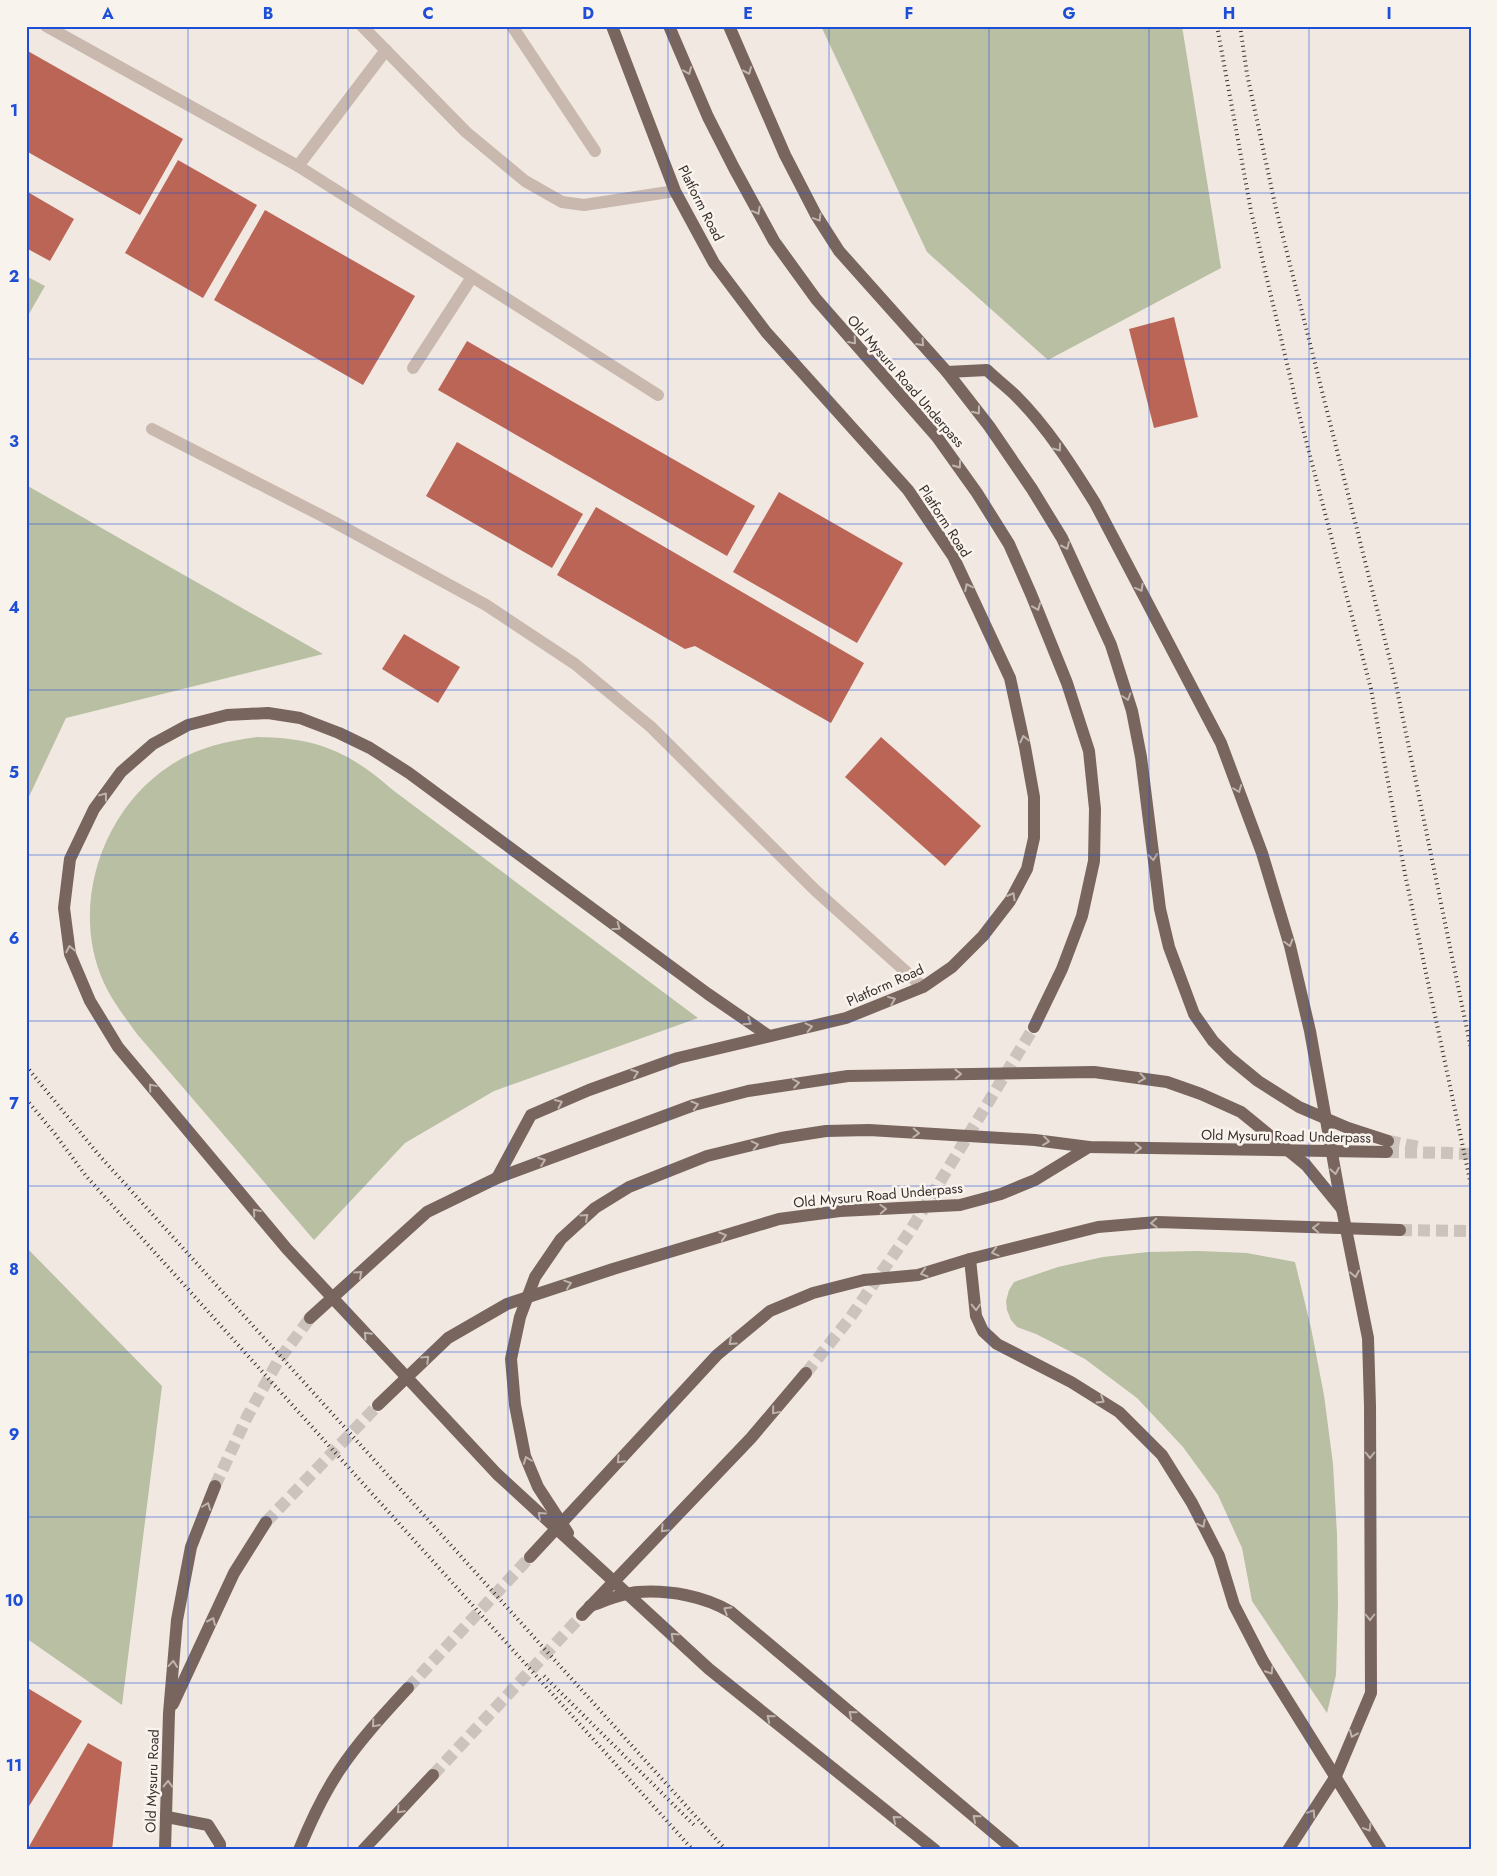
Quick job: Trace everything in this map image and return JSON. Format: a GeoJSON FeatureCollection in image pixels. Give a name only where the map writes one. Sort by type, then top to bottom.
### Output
{"type":"FeatureCollection","features":[{"type":"Feature","properties":{"kind":"main road","name":"Platform Road"},"geometry":{"type":"LineString","coordinates":[[497,1178],[532,1115],[589,1090],[678,1058],[846,1018],[924,987],[952,966],[983,936],[1010,901],[1026,869],[1034,838],[1034,797],[1026,747],[1010,678],[952,556],[908,490],[766,332],[714,263],[675,192],[612,26]]}},
{"type":"Feature","properties":{"kind":"main road","name":"Old Mysuru Road Underpass"},"geometry":{"type":"LineString","coordinates":[[669,26],[708,117],[774,241],[816,300],[937,436],[977,493],[1009,544],[1032,594],[1066,682],[1089,751],[1095,809],[1094,861],[1082,916],[1062,969],[1034,1027]]}},
{"type":"Feature","properties":{"kind":"main road"},"geometry":{"type":"LineString","coordinates":[[729,26],[785,155],[816,215],[839,251],[947,372],[987,370],[1017,396],[1040,423],[1072,467],[1095,503],[1221,743],[1262,853],[1290,946],[1310,1031],[1342,1209],[1368,1338],[1370,1406],[1370,1693],[1336,1776],[1288,1850]]}},
{"type":"Feature","properties":{"kind":"main road","name":"Old Mysuru Road Underpass"},"geometry":{"type":"LineString","coordinates":[[378,1404],[448,1338],[507,1304],[613,1269],[779,1219],[840,1211],[960,1205],[1001,1194],[1035,1180],[1089,1147],[1387,1147],[1299,1107],[1258,1080],[1230,1058],[1213,1041],[1194,1014],[1169,947],[1160,909],[1141,757],[1132,711],[1111,645],[1062,538],[1032,489],[989,426],[947,372]]}},
{"type":"Feature","properties":{"kind":"main road"},"geometry":{"type":"LineString","coordinates":[[769,1036],[409,773],[370,748],[339,733],[300,718],[268,713],[227,715],[188,725],[153,744],[121,772],[94,809],[70,859],[64,908],[70,954],[90,1001],[118,1047],[287,1249],[496,1474],[709,1669],[934,1850]]}},
{"type":"Feature","properties":{"kind":"main road"},"geometry":{"type":"LineString","coordinates":[[310,1318],[428,1212],[497,1178],[694,1105],[748,1091],[848,1076],[1094,1072],[1167,1082],[1242,1112],[1306,1165],[1342,1209]]}},
{"type":"Feature","properties":{"kind":"main road"},"geometry":{"type":"LineString","coordinates":[[577,1548],[538,1487],[525,1456],[515,1405],[511,1359],[520,1317],[535,1277],[561,1239],[595,1208],[629,1187],[707,1156],[781,1138],[826,1131],[869,1130],[1003,1138],[1089,1147]]}},
{"type":"Feature","properties":{"kind":"main road"},"geometry":{"type":"LineString","coordinates":[[530,1557],[717,1355],[770,1311],[813,1293],[864,1280],[918,1275],[970,1259],[1098,1227],[1157,1222],[1400,1230]]}},
{"type":"Feature","properties":{"kind":"main road"},"geometry":{"type":"LineString","coordinates":[[970,1259],[976,1316],[983,1331],[997,1344],[1071,1382],[1119,1412],[1162,1455],[1192,1503],[1219,1556],[1234,1606],[1263,1661],[1381,1850]]}},
{"type":"Feature","properties":{"kind":"main road"},"geometry":{"type":"LineString","coordinates":[[806,1373],[751,1438],[586,1610],[637,1592],[681,1594],[698,1597],[717,1604],[731,1612],[1014,1850]]}},
{"type":"Feature","properties":{"kind":"main road"},"geometry":{"type":"LineString","coordinates":[[169,1713],[177,1620],[191,1547],[215,1486]]}},
{"type":"Feature","properties":{"kind":"main road"},"geometry":{"type":"LineString","coordinates":[[169,1713],[234,1573],[266,1522]]}},
{"type":"Feature","properties":{"kind":"main road"},"geometry":{"type":"LineString","coordinates":[[298,1850],[312,1819],[338,1771],[373,1726],[408,1688]]}},
{"type":"Feature","properties":{"kind":"main road","name":"Old Mysuru Road"},"geometry":{"type":"LineString","coordinates":[[165,1850],[169,1713]]}},
{"type":"Feature","properties":{"kind":"main road"},"geometry":{"type":"LineString","coordinates":[[363,1850],[433,1775]]}},
{"type":"Feature","properties":{"kind":"main road"},"geometry":{"type":"LineString","coordinates":[[167,1817],[208,1825],[220,1844],[220,1850]]}},
{"type":"Feature","properties":{"kind":"street"},"geometry":{"type":"LineString","coordinates":[[46,26],[298,166],[658,395]]}},
{"type":"Feature","properties":{"kind":"street"},"geometry":{"type":"LineString","coordinates":[[362,26],[466,132],[525,181],[562,202],[584,205],[675,192]]}},
{"type":"Feature","properties":{"kind":"street"},"geometry":{"type":"LineString","coordinates":[[512,26],[594,152]]}},
{"type":"Feature","properties":{"kind":"street"},"geometry":{"type":"LineString","coordinates":[[298,166],[386,50]]}},
{"type":"Feature","properties":{"kind":"street"},"geometry":{"type":"LineString","coordinates":[[413,368],[472,277]]}},
{"type":"Feature","properties":{"kind":"street"},"geometry":{"type":"LineString","coordinates":[[152,429],[334,522],[486,605],[575,664],[651,727],[815,890],[924,987]]}},
{"type":"Feature","properties":{"kind":"green space"},"geometry":{"type":"Polygon","coordinates":[[[821,26],[1182,26],[1221,268],[1048,360],[927,252],[821,26]]]}},
{"type":"Feature","properties":{"kind":"green space"},"geometry":{"type":"Polygon","coordinates":[[[26,276],[45,286],[26,319],[26,276]]]}},
{"type":"Feature","properties":{"kind":"green space"},"geometry":{"type":"Polygon","coordinates":[[[26,485],[323,654],[66,718],[26,803],[26,485]]]}},
{"type":"Feature","properties":{"kind":"green space"},"geometry":{"type":"Polygon","coordinates":[[[257,737],[298,740],[315,744],[331,749],[362,766],[698,1018],[494,1091],[405,1143],[314,1240],[137,1034],[123,1015],[104,983],[94,954],[90,923],[92,892],[99,862],[110,833],[126,807],[147,784],[181,759],[202,749],[257,737]]]}},
{"type":"Feature","properties":{"kind":"green space"},"geometry":{"type":"Polygon","coordinates":[[[26,1247],[162,1386],[122,1705],[26,1638],[26,1247]]]}},
{"type":"Feature","properties":{"kind":"green space"},"geometry":{"type":"Polygon","coordinates":[[[1198,1251],[1247,1253],[1295,1262],[1311,1328],[1324,1395],[1333,1464],[1337,1534],[1338,1605],[1336,1675],[1327,1713],[1252,1601],[1242,1548],[1218,1495],[1183,1447],[1137,1398],[1085,1359],[1036,1334],[1017,1327],[1011,1320],[1007,1310],[1006,1301],[1009,1290],[1014,1282],[1058,1267],[1103,1257],[1148,1252],[1198,1251]]]}},
{"type":"Feature","properties":{"kind":"building"},"geometry":{"type":"Polygon","coordinates":[[[26,50],[183,139],[140,215],[26,151],[26,50]]]}},
{"type":"Feature","properties":{"kind":"building"},"geometry":{"type":"Polygon","coordinates":[[[178,160],[257,205],[203,298],[125,253],[178,160]]]}},
{"type":"Feature","properties":{"kind":"building"},"geometry":{"type":"Polygon","coordinates":[[[26,191],[74,219],[50,261],[26,248],[26,191]]]}},
{"type":"Feature","properties":{"kind":"building"},"geometry":{"type":"Polygon","coordinates":[[[265,210],[415,296],[363,385],[214,300],[265,210]]]}},
{"type":"Feature","properties":{"kind":"building"},"geometry":{"type":"Polygon","coordinates":[[[1174,317],[1198,417],[1154,428],[1129,329],[1174,317]]]}},
{"type":"Feature","properties":{"kind":"building"},"geometry":{"type":"Polygon","coordinates":[[[467,341],[755,506],[727,556],[438,390],[467,341]]]}},
{"type":"Feature","properties":{"kind":"building"},"geometry":{"type":"Polygon","coordinates":[[[457,442],[583,514],[552,568],[426,496],[457,442]]]}},
{"type":"Feature","properties":{"kind":"building"},"geometry":{"type":"Polygon","coordinates":[[[779,492],[903,563],[857,643],[733,572],[779,492]]]}},
{"type":"Feature","properties":{"kind":"building"},"geometry":{"type":"Polygon","coordinates":[[[596,507],[864,663],[831,723],[695,646],[685,649],[557,575],[596,507]]]}},
{"type":"Feature","properties":{"kind":"building"},"geometry":{"type":"Polygon","coordinates":[[[404,634],[460,667],[438,703],[382,669],[404,634]]]}},
{"type":"Feature","properties":{"kind":"building"},"geometry":{"type":"Polygon","coordinates":[[[881,737],[981,826],[945,866],[845,777],[881,737]]]}},
{"type":"Feature","properties":{"kind":"building"},"geometry":{"type":"Polygon","coordinates":[[[26,1687],[82,1721],[26,1811],[26,1687]]]}},
{"type":"Feature","properties":{"kind":"building"},"geometry":{"type":"Polygon","coordinates":[[[88,1743],[122,1762],[112,1850],[27,1850],[88,1743]]]}},
{"type":"Feature","properties":{"kind":"tunnel"},"geometry":{"type":"LineString","coordinates":[[806,1373],[850,1318],[910,1231],[1034,1027]]}},
{"type":"Feature","properties":{"kind":"tunnel"},"geometry":{"type":"LineString","coordinates":[[1388,1141],[1420,1147]]}},
{"type":"Feature","properties":{"kind":"tunnel"},"geometry":{"type":"LineString","coordinates":[[1387,1152],[1471,1154]]}},
{"type":"Feature","properties":{"kind":"tunnel"},"geometry":{"type":"LineString","coordinates":[[1400,1230],[1471,1231]]}},
{"type":"Feature","properties":{"kind":"tunnel"},"geometry":{"type":"LineString","coordinates":[[215,1486],[247,1417],[278,1361],[310,1318]]}},
{"type":"Feature","properties":{"kind":"tunnel"},"geometry":{"type":"LineString","coordinates":[[266,1522],[378,1405]]}},
{"type":"Feature","properties":{"kind":"tunnel"},"geometry":{"type":"LineString","coordinates":[[408,1688],[530,1557]]}},
{"type":"Feature","properties":{"kind":"tunnel"},"geometry":{"type":"LineString","coordinates":[[433,1775],[582,1615]]}},
{"type":"Feature","properties":{"kind":"railway"},"geometry":{"type":"LineString","coordinates":[[1217,26],[1251,211],[1297,406],[1371,689],[1405,874],[1471,1185]]}},
{"type":"Feature","properties":{"kind":"railway"},"geometry":{"type":"LineString","coordinates":[[1240,26],[1247,74],[1276,209],[1395,680],[1471,1049]]}},
{"type":"Feature","properties":{"kind":"railway"},"geometry":{"type":"LineString","coordinates":[[26,1066],[98,1154],[726,1850]]}},
{"type":"Feature","properties":{"kind":"railway"},"geometry":{"type":"LineString","coordinates":[[26,1099],[86,1176],[693,1850]]}},
{"type":"Feature","properties":{"kind":"railway"},"geometry":{"type":"LineString","coordinates":[[544,1676],[695,1826]]}}]}
